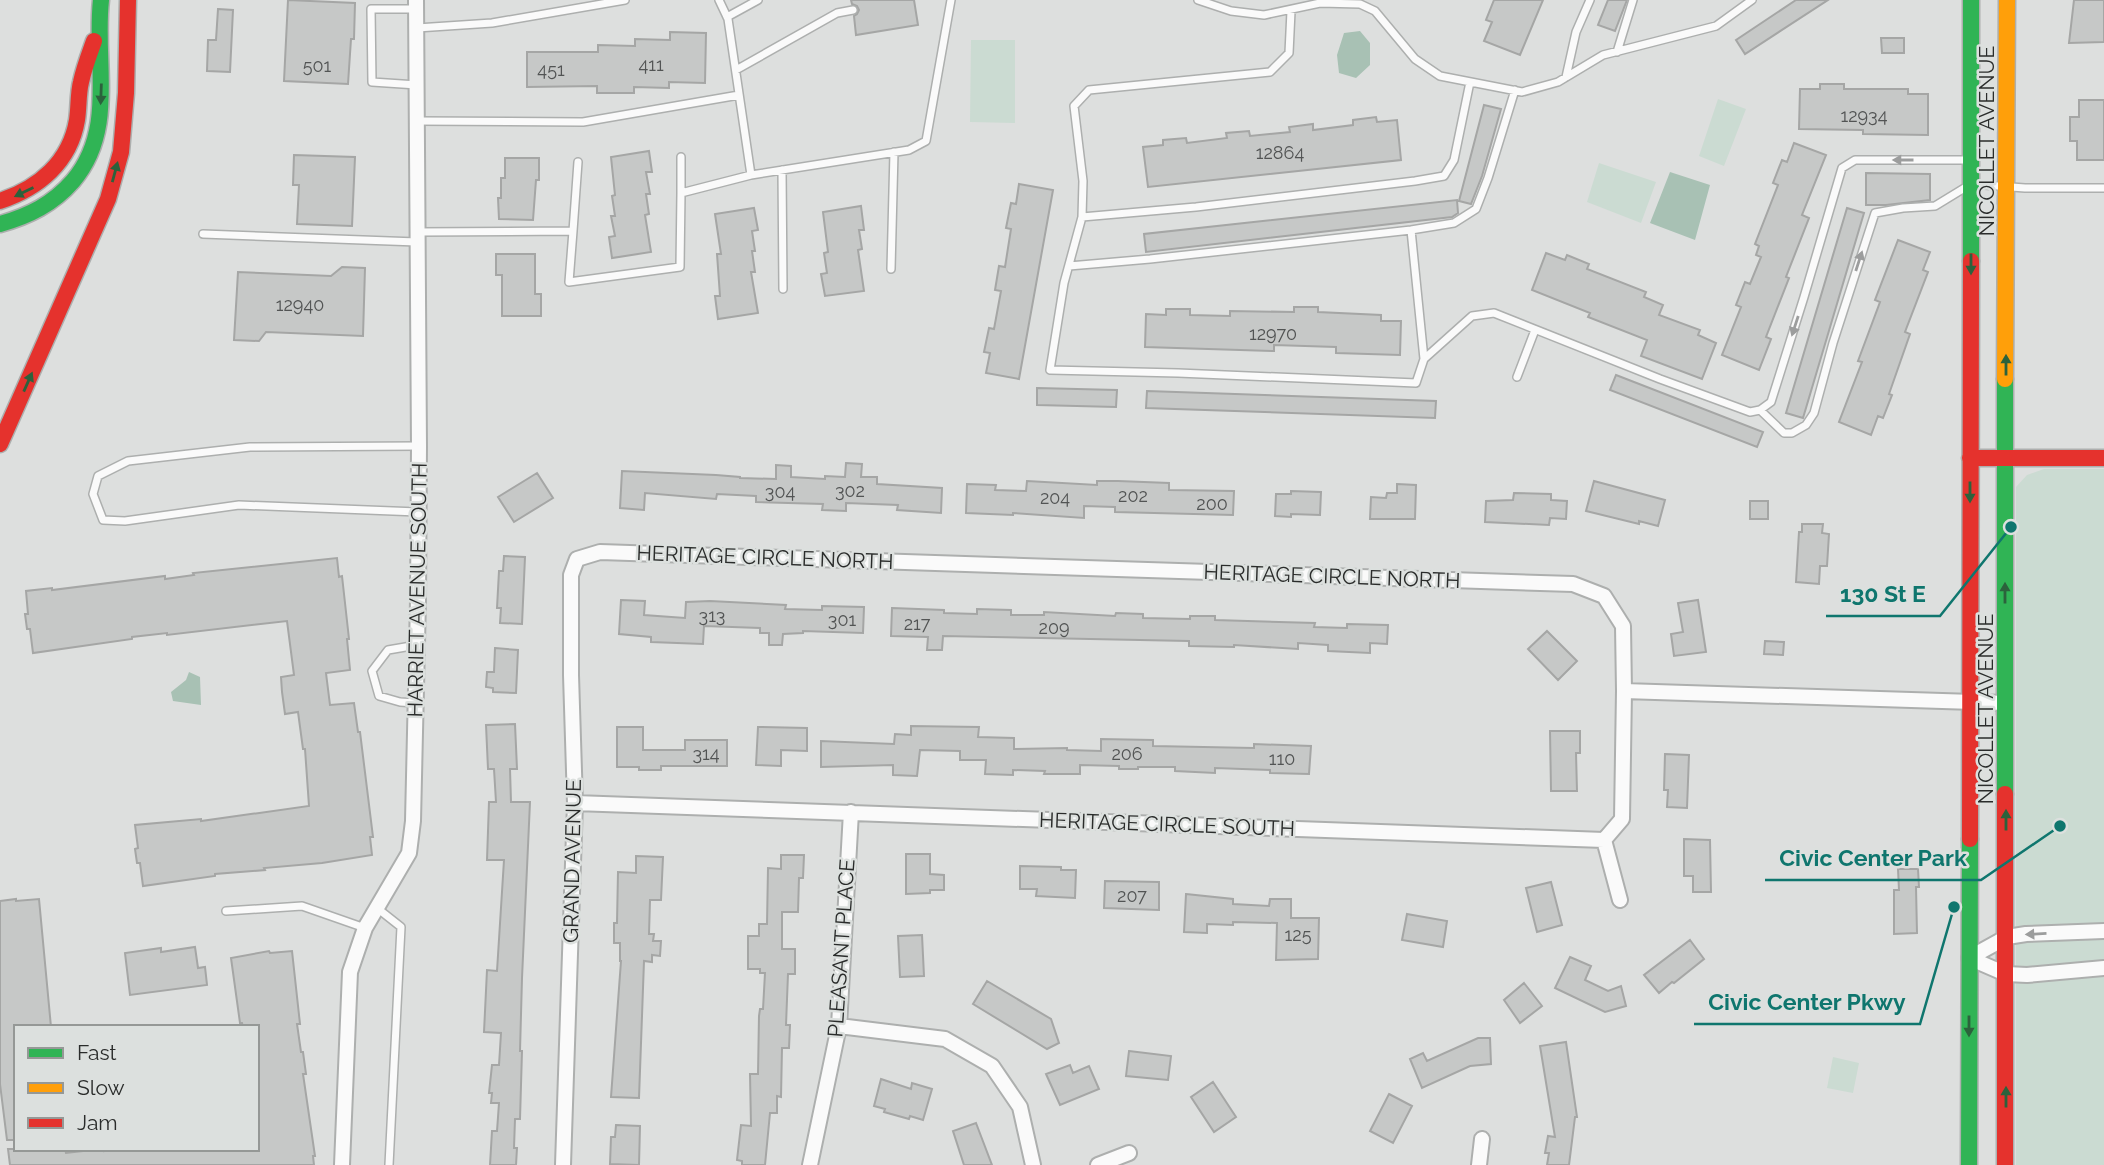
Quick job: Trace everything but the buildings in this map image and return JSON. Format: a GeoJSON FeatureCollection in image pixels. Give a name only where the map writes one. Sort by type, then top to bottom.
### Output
{"type":"FeatureCollection","features":[{"type":"Feature","properties":{"kind":"main road"},"geometry":{"type":"LineString","coordinates":[[0,224],[32,213],[48,204],[65,190],[89,159],[99,122],[102,72],[99,26],[101,0]]}},
{"type":"Feature","properties":{"kind":"main road"},"geometry":{"type":"LineString","coordinates":[[0,444],[108,199],[121,152],[126,93],[128,0]]}},
{"type":"Feature","properties":{"kind":"main road","name":"NICOLLET AVENUE"},"geometry":{"type":"LineString","coordinates":[[1969,1165],[1971,0]]}},
{"type":"Feature","properties":{"kind":"main road","name":"NICOLLET AVENUE"},"geometry":{"type":"LineString","coordinates":[[2005,1165],[2007,0]]}},
{"type":"Feature","properties":{"kind":"main road"},"geometry":{"type":"LineString","coordinates":[[0,201],[22,194],[41,182],[56,167],[67,150],[77,124],[80,85],[99,26]]}},
{"type":"Feature","properties":{"kind":"main road"},"geometry":{"type":"LineString","coordinates":[[1970,458],[2104,458]]}},
{"type":"Feature","properties":{"kind":"street","name":"HARRIET AVENUE SOUTH"},"geometry":{"type":"LineString","coordinates":[[342,1165],[350,972],[365,928],[408,853],[413,821],[419,512],[416,5]]}},
{"type":"Feature","properties":{"kind":"street","name":"HERITAGE CIRCLE NORTH"},"geometry":{"type":"LineString","coordinates":[[577,559],[600,552],[1573,584],[1604,596],[1623,626],[1624,691]]}},
{"type":"Feature","properties":{"kind":"street","name":"GRAND AVENUE"},"geometry":{"type":"LineString","coordinates":[[563,1165],[575,803],[570,575],[577,559]]}},
{"type":"Feature","properties":{"kind":"street"},"geometry":{"type":"LineString","coordinates":[[1620,900],[1604,840],[1622,819],[1624,691],[2005,703]]}},
{"type":"Feature","properties":{"kind":"street","name":"HERITAGE CIRCLE SOUTH"},"geometry":{"type":"LineString","coordinates":[[575,803],[1604,840]]}},
{"type":"Feature","properties":{"kind":"street","name":"PLEASANT PLACE"},"geometry":{"type":"LineString","coordinates":[[810,1165],[839,1026],[850,812]]}},
{"type":"Feature","properties":{"kind":"street"},"geometry":{"type":"LineString","coordinates":[[1969,958],[2007,937],[2104,931]]}},
{"type":"Feature","properties":{"kind":"street"},"geometry":{"type":"LineString","coordinates":[[1969,958],[2006,974],[2058,973],[2104,968]]}},
{"type":"Feature","properties":{"kind":"street"},"geometry":{"type":"LineString","coordinates":[[839,1026],[945,1039],[992,1066],[1020,1107],[1033,1165]]}},
{"type":"Feature","properties":{"kind":"street"},"geometry":{"type":"LineString","coordinates":[[1479,1165],[1482,1139]]}},
{"type":"Feature","properties":{"kind":"street"},"geometry":{"type":"LineString","coordinates":[[1098,1165],[1129,1153]]}},
{"type":"Feature","properties":{"kind":"lane"},"geometry":{"type":"LineString","coordinates":[[365,0],[371,9],[372,82],[416,85]]}},
{"type":"Feature","properties":{"kind":"lane"},"geometry":{"type":"LineString","coordinates":[[575,0],[576,9]]}},
{"type":"Feature","properties":{"kind":"lane"},"geometry":{"type":"LineString","coordinates":[[416,28],[492,23],[625,0]]}},
{"type":"Feature","properties":{"kind":"lane"},"geometry":{"type":"LineString","coordinates":[[719,0],[727,17],[751,175]]}},
{"type":"Feature","properties":{"kind":"lane"},"geometry":{"type":"LineString","coordinates":[[681,193],[751,175],[909,150],[926,141],[951,0]]}},
{"type":"Feature","properties":{"kind":"lane"},"geometry":{"type":"LineString","coordinates":[[1199,0],[1231,11],[1264,15],[1320,3],[1360,5],[1375,11],[1415,60],[1440,76],[1522,92],[1558,82],[1603,55],[1716,26],[1752,0]]}},
{"type":"Feature","properties":{"kind":"lane"},"geometry":{"type":"LineString","coordinates":[[1372,0],[1372,10]]}},
{"type":"Feature","properties":{"kind":"lane"},"geometry":{"type":"LineString","coordinates":[[1566,77],[1576,32],[1590,0]]}},
{"type":"Feature","properties":{"kind":"lane"},"geometry":{"type":"LineString","coordinates":[[1616,52],[1633,0]]}},
{"type":"Feature","properties":{"kind":"lane"},"geometry":{"type":"LineString","coordinates":[[727,17],[756,1]]}},
{"type":"Feature","properties":{"kind":"lane"},"geometry":{"type":"LineString","coordinates":[[371,9],[416,5]]}},
{"type":"Feature","properties":{"kind":"lane"},"geometry":{"type":"LineString","coordinates":[[736,70],[837,13],[853,10]]}},
{"type":"Feature","properties":{"kind":"lane"},"geometry":{"type":"LineString","coordinates":[[1291,11],[1289,53],[1270,72],[1089,90],[1074,106],[1083,181],[1082,217],[1069,267],[1050,370],[1416,383],[1424,359],[1411,230]]}},
{"type":"Feature","properties":{"kind":"lane"},"geometry":{"type":"LineString","coordinates":[[1082,217],[1196,207],[1444,176],[1454,160],[1470,82]]}},
{"type":"Feature","properties":{"kind":"lane"},"geometry":{"type":"LineString","coordinates":[[1069,267],[1454,223],[1476,209],[1515,90]]}},
{"type":"Feature","properties":{"kind":"lane"},"geometry":{"type":"LineString","coordinates":[[416,121],[583,122],[739,95]]}},
{"type":"Feature","properties":{"kind":"lane"},"geometry":{"type":"LineString","coordinates":[[891,269],[894,152]]}},
{"type":"Feature","properties":{"kind":"lane"},"geometry":{"type":"LineString","coordinates":[[578,162],[569,282],[680,267],[681,157]]}},
{"type":"Feature","properties":{"kind":"lane"},"geometry":{"type":"LineString","coordinates":[[1424,359],[1472,316],[1494,313],[1750,412],[1760,410],[1771,401],[1843,168],[1855,160],[1971,160]]}},
{"type":"Feature","properties":{"kind":"lane"},"geometry":{"type":"LineString","coordinates":[[782,170],[783,289]]}},
{"type":"Feature","properties":{"kind":"lane"},"geometry":{"type":"LineString","coordinates":[[1760,410],[1784,433],[1792,433],[1806,425],[1814,413],[1833,343],[1875,213],[1935,206],[1971,184],[2104,188]]}},
{"type":"Feature","properties":{"kind":"lane"},"geometry":{"type":"LineString","coordinates":[[203,234],[417,237],[573,231]]}},
{"type":"Feature","properties":{"kind":"lane"},"geometry":{"type":"LineString","coordinates":[[1517,377],[1535,330]]}},
{"type":"Feature","properties":{"kind":"lane"},"geometry":{"type":"LineString","coordinates":[[419,446],[250,447],[128,461],[98,476],[93,494],[103,520],[125,521],[239,505],[419,512]]}},
{"type":"Feature","properties":{"kind":"lane"},"geometry":{"type":"LineString","coordinates":[[415,703],[379,696],[372,671],[388,650],[417,645]]}},
{"type":"Feature","properties":{"kind":"lane"},"geometry":{"type":"LineString","coordinates":[[226,911],[302,906],[365,928]]}},
{"type":"Feature","properties":{"kind":"lane"},"geometry":{"type":"LineString","coordinates":[[377,908],[401,927],[389,1165]]}},
{"type":"Feature","properties":{"kind":"shaded area"},"geometry":{"type":"Polygon","coordinates":[[[1360,31],[1370,43],[1370,65],[1356,78],[1339,73],[1337,55],[1344,33],[1360,31]]]}},
{"type":"Feature","properties":{"kind":"shaded area"},"geometry":{"type":"Polygon","coordinates":[[[971,40],[1015,40],[1015,123],[970,122],[971,40]]]}},
{"type":"Feature","properties":{"kind":"shaded area"},"geometry":{"type":"Polygon","coordinates":[[[1718,99],[1746,109],[1724,166],[1699,156],[1718,99]]]}},
{"type":"Feature","properties":{"kind":"shaded area"},"geometry":{"type":"Polygon","coordinates":[[[1599,163],[1656,182],[1641,223],[1587,202],[1599,163]]]}},
{"type":"Feature","properties":{"kind":"shaded area"},"geometry":{"type":"Polygon","coordinates":[[[1670,172],[1710,185],[1695,240],[1650,223],[1670,172]]]}},
{"type":"Feature","properties":{"kind":"shaded area"},"geometry":{"type":"Polygon","coordinates":[[[2044,469],[2104,469],[2104,1165],[2016,1165],[2016,487],[2027,475],[2044,469]]]}},
{"type":"Feature","properties":{"kind":"shaded area"},"geometry":{"type":"Polygon","coordinates":[[[189,672],[200,677],[201,705],[173,701],[171,692],[186,680],[189,672]]]}},
{"type":"Feature","properties":{"kind":"shaded area"},"geometry":{"type":"Polygon","coordinates":[[[1833,1057],[1859,1063],[1853,1093],[1827,1088],[1833,1057]]]}},
{"type":"Feature","properties":{"kind":"traffic: fast"},"geometry":{"type":"LineString","coordinates":[[0,224],[31,213],[49,203],[73,181],[87,161],[95,140],[99,117],[101,0]]}},
{"type":"Feature","properties":{"kind":"traffic: fast"},"geometry":{"type":"LineString","coordinates":[[1971,0],[1971,261]]}},
{"type":"Feature","properties":{"kind":"traffic: fast"},"geometry":{"type":"LineString","coordinates":[[2005,379],[2005,794]]}},
{"type":"Feature","properties":{"kind":"traffic: fast"},"geometry":{"type":"LineString","coordinates":[[1969,1165],[1970,839]]}},
{"type":"Feature","properties":{"kind":"traffic: slow"},"geometry":{"type":"LineString","coordinates":[[2005,379],[2007,0]]}},
{"type":"Feature","properties":{"kind":"traffic: jam"},"geometry":{"type":"LineString","coordinates":[[0,444],[108,199],[121,152],[126,93],[128,0]]}},
{"type":"Feature","properties":{"kind":"traffic: jam"},"geometry":{"type":"LineString","coordinates":[[0,201],[40,181],[68,149],[77,120],[82,77],[94,41]]}},
{"type":"Feature","properties":{"kind":"traffic: jam"},"geometry":{"type":"LineString","coordinates":[[1970,839],[1971,261]]}},
{"type":"Feature","properties":{"kind":"traffic: jam"},"geometry":{"type":"LineString","coordinates":[[1970,458],[2104,458]]}},
{"type":"Feature","properties":{"kind":"traffic: jam"},"geometry":{"type":"LineString","coordinates":[[2005,794],[2005,1165]]}},
{"type":"Feature","properties":{"kind":"place","name":"130 St E"},"geometry":{"type":"Point","coordinates":[2011,527]}},
{"type":"Feature","properties":{"kind":"place","name":"Civic Center Park"},"geometry":{"type":"Point","coordinates":[2060,826]}},
{"type":"Feature","properties":{"kind":"place","name":"Civic Center Pkwy"},"geometry":{"type":"Point","coordinates":[1954,907]}}]}
